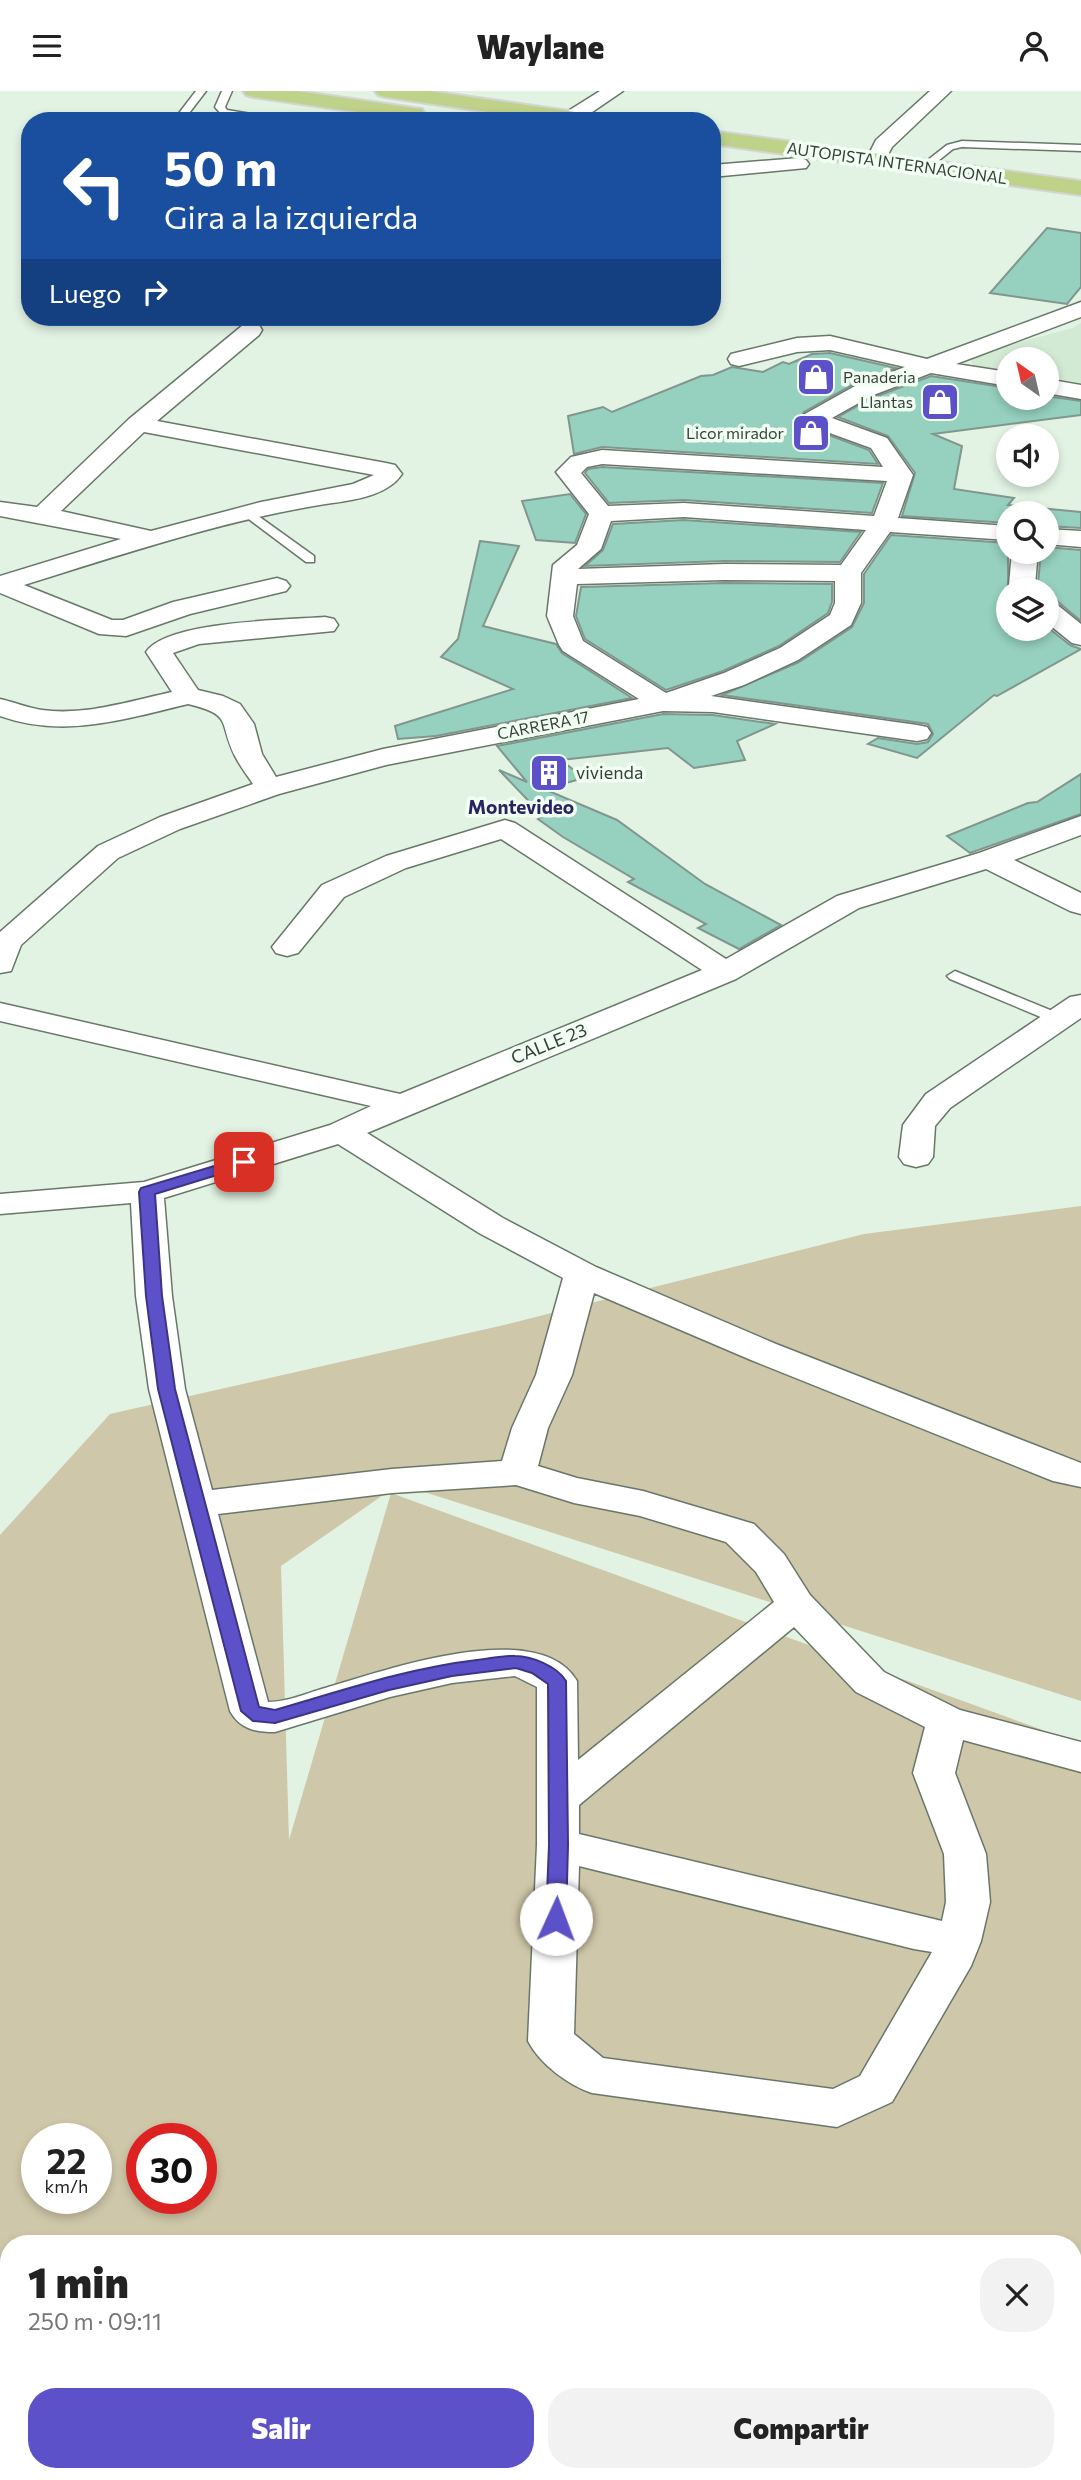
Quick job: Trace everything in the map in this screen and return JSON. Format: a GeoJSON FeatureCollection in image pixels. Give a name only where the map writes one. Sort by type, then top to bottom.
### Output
{"type":"FeatureCollection","features":[{"type":"Feature","properties":{"kind":"highway"},"geometry":{"type":"LineString","coordinates":[[253,91],[400,112]]}},
{"type":"Feature","properties":{"kind":"highway"},"geometry":{"type":"LineString","coordinates":[[405,92],[539,112]]}},
{"type":"Feature","properties":{"kind":"highway","name":"AUTOPISTA INTERNACIONAL"},"geometry":{"type":"LineString","coordinates":[[721,138],[1081,188]]}},
{"type":"Feature","properties":{"kind":"highway","name":"AUTOPISTA INTERNACIONAL"},"geometry":{"type":"LineString","coordinates":[[721,154],[1081,204]]}},
{"type":"Feature","properties":{"kind":"street"},"geometry":{"type":"LineString","coordinates":[[580,112],[613,91]]}},
{"type":"Feature","properties":{"kind":"street"},"geometry":{"type":"LineString","coordinates":[[876,160],[887,139],[941,91]]}},
{"type":"Feature","properties":{"kind":"street"},"geometry":{"type":"LineString","coordinates":[[721,170],[799,164]]}},
{"type":"Feature","properties":{"kind":"street"},"geometry":{"type":"LineString","coordinates":[[901,475],[879,443],[813,419],[863,391],[1081,309]]}},
{"type":"Feature","properties":{"kind":"street"},"geometry":{"type":"LineString","coordinates":[[43,515],[137,424],[251,330]]}},
{"type":"Feature","properties":{"kind":"street"},"geometry":{"type":"LineString","coordinates":[[739,359],[797,345],[830,343],[928,366],[996,377]]}},
{"type":"Feature","properties":{"kind":"street"},"geometry":{"type":"LineString","coordinates":[[1059,388],[1081,392]]}},
{"type":"Feature","properties":{"kind":"street"},"geometry":{"type":"LineString","coordinates":[[0,584],[151,538],[351,491],[385,481],[390,474],[386,470],[137,424]]}},
{"type":"Feature","properties":{"kind":"street"},"geometry":{"type":"LineString","coordinates":[[601,514],[568,472],[579,462],[602,457],[901,475]]}},
{"type":"Feature","properties":{"kind":"street"},"geometry":{"type":"LineString","coordinates":[[564,577],[724,572],[848,573],[883,524],[901,475]]}},
{"type":"Feature","properties":{"kind":"street"},"geometry":{"type":"LineString","coordinates":[[0,509],[43,515],[151,538]]}},
{"type":"Feature","properties":{"kind":"street"},"geometry":{"type":"LineString","coordinates":[[601,514],[684,510],[996,532]]}},
{"type":"Feature","properties":{"kind":"street"},"geometry":{"type":"LineString","coordinates":[[601,514],[588,549],[566,565],[560,616],[572,645],[663,703],[713,704],[917,733]]}},
{"type":"Feature","properties":{"kind":"street"},"geometry":{"type":"LineString","coordinates":[[1059,537],[1081,539]]}},
{"type":"Feature","properties":{"kind":"street","name":"CARRERA 17"},"geometry":{"type":"LineString","coordinates":[[2,949],[108,852],[170,823],[269,788],[383,757],[663,703],[734,679],[789,654],[842,619],[848,603],[848,573]]}},
{"type":"Feature","properties":{"kind":"street"},"geometry":{"type":"LineString","coordinates":[[0,584],[108,628],[126,628],[182,608],[277,586]]}},
{"type":"Feature","properties":{"kind":"street"},"geometry":{"type":"LineString","coordinates":[[1059,619],[1081,637]]}},
{"type":"Feature","properties":{"kind":"street"},"geometry":{"type":"LineString","coordinates":[[188,696],[161,657],[159,652],[162,648],[195,636],[325,625]]}},
{"type":"Feature","properties":{"kind":"street"},"geometry":{"type":"LineString","coordinates":[[0,707],[22,717],[55,722],[188,696],[213,702],[230,710],[240,724],[248,754],[269,788]]}},
{"type":"Feature","properties":{"kind":"street","name":"CALLE 23"},"geometry":{"type":"LineString","coordinates":[[0,1204],[147,1192],[342,1132],[403,1104],[725,972],[848,902],[989,859],[1081,825]]}},
{"type":"Feature","properties":{"kind":"street"},"geometry":{"type":"LineString","coordinates":[[287,947],[334,891],[396,862],[505,829],[725,972]]}},
{"type":"Feature","properties":{"kind":"street"},"geometry":{"type":"LineString","coordinates":[[989,859],[1081,905]]}},
{"type":"Feature","properties":{"kind":"street"},"geometry":{"type":"LineString","coordinates":[[0,1012],[403,1104]]}},
{"type":"Feature","properties":{"kind":"street"},"geometry":{"type":"LineString","coordinates":[[916,1157],[919,1125],[938,1101],[1071,1012]]}},
{"type":"Feature","properties":{"kind":"street"},"geometry":{"type":"LineString","coordinates":[[342,1132],[494,1226],[582,1274],[756,1348],[1066,1472],[1081,1475]]}},
{"type":"Feature","properties":{"kind":"street"},"geometry":{"type":"LineString","coordinates":[[147,1192],[154,1296],[167,1389],[250,1711],[259,1717],[275,1717],[389,1683],[452,1669],[516,1662],[538,1668],[557,1681],[558,1845],[551,2041],[592,2075],[837,2108],[876,2089],[949,1966],[960,1941],[968,1902],[965,1854],[934,1773],[947,1721]]}},
{"type":"Feature","properties":{"kind":"street"},"geometry":{"type":"LineString","coordinates":[[517,1473],[530,1428],[554,1375],[582,1274]]}},
{"type":"Feature","properties":{"kind":"street"},"geometry":{"type":"LineString","coordinates":[[197,1504],[392,1481],[517,1473],[574,1490],[643,1504],[740,1532],[770,1563],[796,1605],[870,1682],[947,1721],[1081,1757]]}},
{"type":"Feature","properties":{"kind":"street"},"geometry":{"type":"LineString","coordinates":[[558,1799],[796,1605]]}},
{"type":"Feature","properties":{"kind":"street"},"geometry":{"type":"LineString","coordinates":[[558,1845],[914,1933],[960,1941]]}},
{"type":"Feature","properties":{"kind":"lane"},"geometry":{"type":"LineString","coordinates":[[185,112],[201,91]]}},
{"type":"Feature","properties":{"kind":"lane"},"geometry":{"type":"LineString","coordinates":[[224,112],[220,107],[227,91]]}},
{"type":"Feature","properties":{"kind":"lane"},"geometry":{"type":"LineString","coordinates":[[924,167],[950,147],[962,144],[1081,148]]}},
{"type":"Feature","properties":{"kind":"lane"},"geometry":{"type":"LineString","coordinates":[[250,514],[310,559]]}},
{"type":"Feature","properties":{"kind":"lane"},"geometry":{"type":"LineString","coordinates":[[955,976],[1071,1012]]}},
{"type":"Feature","properties":{"kind":"shaded area"},"geometry":{"type":"Polygon","coordinates":[[[1081,323],[1081,383],[1059,379],[1059,347],[1002,347],[1073,328],[1081,323]]]}},
{"type":"Feature","properties":{"kind":"shaded area"},"geometry":{"type":"Polygon","coordinates":[[[996,349],[996,369],[973,366],[969,356],[996,349]]]}},
{"type":"Feature","properties":{"kind":"shaded area"},"geometry":{"type":"Polygon","coordinates":[[[1081,1206],[1081,1701],[399,1484],[281,1566],[289,1840],[391,1493],[1081,1744],[1081,2235],[0,2235],[0,1535],[110,1414],[504,1325],[864,1234],[1081,1206]]]}},
{"type":"Feature","properties":{"kind":"building"},"geometry":{"type":"Polygon","coordinates":[[[1047,228],[1081,233],[1081,287],[1067,304],[990,293],[1047,228]]]}},
{"type":"Feature","properties":{"kind":"building"},"geometry":{"type":"Polygon","coordinates":[[[830,353],[896,368],[854,384],[804,412],[799,421],[804,426],[869,450],[878,464],[602,447],[574,454],[568,416],[603,407],[612,412],[701,376],[713,375],[732,367],[763,372],[783,362],[789,364],[812,354],[830,353]]]}},
{"type":"Feature","properties":{"kind":"building"},"geometry":{"type":"Polygon","coordinates":[[[931,376],[996,386],[996,410],[1059,410],[1059,398],[1081,401],[1081,415],[933,434],[962,446],[954,489],[1014,498],[1011,501],[996,501],[996,522],[902,516],[915,473],[888,436],[838,417],[872,398],[931,376]]]}},
{"type":"Feature","properties":{"kind":"building"},"geometry":{"type":"Polygon","coordinates":[[[602,467],[883,483],[872,513],[684,500],[609,503],[585,473],[588,469],[602,467]]]}},
{"type":"Feature","properties":{"kind":"building"},"geometry":{"type":"Polygon","coordinates":[[[570,494],[586,514],[575,543],[536,540],[522,501],[570,494]]]}},
{"type":"Feature","properties":{"kind":"building"},"geometry":{"type":"Polygon","coordinates":[[[1059,510],[1081,512],[1081,528],[1059,527],[1059,510]]]}},
{"type":"Feature","properties":{"kind":"building"},"geometry":{"type":"Polygon","coordinates":[[[684,520],[861,532],[840,562],[724,561],[585,566],[603,550],[613,524],[684,520]]]}},
{"type":"Feature","properties":{"kind":"building"},"geometry":{"type":"Polygon","coordinates":[[[891,535],[996,542],[996,564],[1008,564],[1008,578],[996,578],[996,641],[1059,641],[1059,636],[1081,649],[997,696],[994,695],[917,758],[868,744],[878,738],[917,744],[928,742],[933,734],[928,724],[722,695],[799,662],[852,627],[864,603],[864,574],[891,535]]]}},
{"type":"Feature","properties":{"kind":"building"},"geometry":{"type":"Polygon","coordinates":[[[480,541],[519,546],[483,626],[556,644],[562,653],[632,698],[436,736],[398,739],[395,726],[513,689],[441,657],[458,639],[480,541]]]}},
{"type":"Feature","properties":{"kind":"building"},"geometry":{"type":"Polygon","coordinates":[[[1059,548],[1081,550],[1081,621],[1059,603],[1059,578],[1039,578],[1040,564],[1059,564],[1059,548]]]}},
{"type":"Feature","properties":{"kind":"building"},"geometry":{"type":"Polygon","coordinates":[[[724,583],[832,584],[832,602],[828,613],[779,646],[723,671],[666,690],[585,639],[576,616],[581,587],[724,583]]]}},
{"type":"Feature","properties":{"kind":"building"},"geometry":{"type":"Polygon","coordinates":[[[663,714],[713,715],[775,724],[737,741],[745,760],[694,768],[668,748],[561,760],[584,778],[544,789],[617,820],[705,884],[781,925],[739,949],[698,928],[706,924],[628,882],[634,879],[538,819],[543,816],[499,770],[527,782],[497,746],[663,714]]]}},
{"type":"Feature","properties":{"kind":"building"},"geometry":{"type":"Polygon","coordinates":[[[1081,774],[1081,814],[970,853],[947,836],[1028,803],[1037,802],[1081,774]]]}},
{"type":"Feature","properties":{"kind":"place","name":"Panaderia"},"geometry":{"type":"Point","coordinates":[816,377]}},
{"type":"Feature","properties":{"kind":"place","name":"Llantas"},"geometry":{"type":"Point","coordinates":[940,402]}},
{"type":"Feature","properties":{"kind":"place","name":"Licor mirador"},"geometry":{"type":"Point","coordinates":[811,433]}},
{"type":"Feature","properties":{"kind":"place","name":"vivienda"},"geometry":{"type":"Point","coordinates":[549,773]}},
{"type":"Feature","properties":{"kind":"district","name":"Montevideo"},"geometry":{"type":"Point","coordinates":[521,807]}},
{"type":"Feature","properties":{"kind":"route"},"geometry":{"type":"LineString","coordinates":[[244,1162],[147,1192],[154,1296],[167,1389],[250,1711],[259,1717],[275,1717],[389,1683],[452,1669],[516,1662],[538,1668],[557,1681],[556,1919]]}}]}
